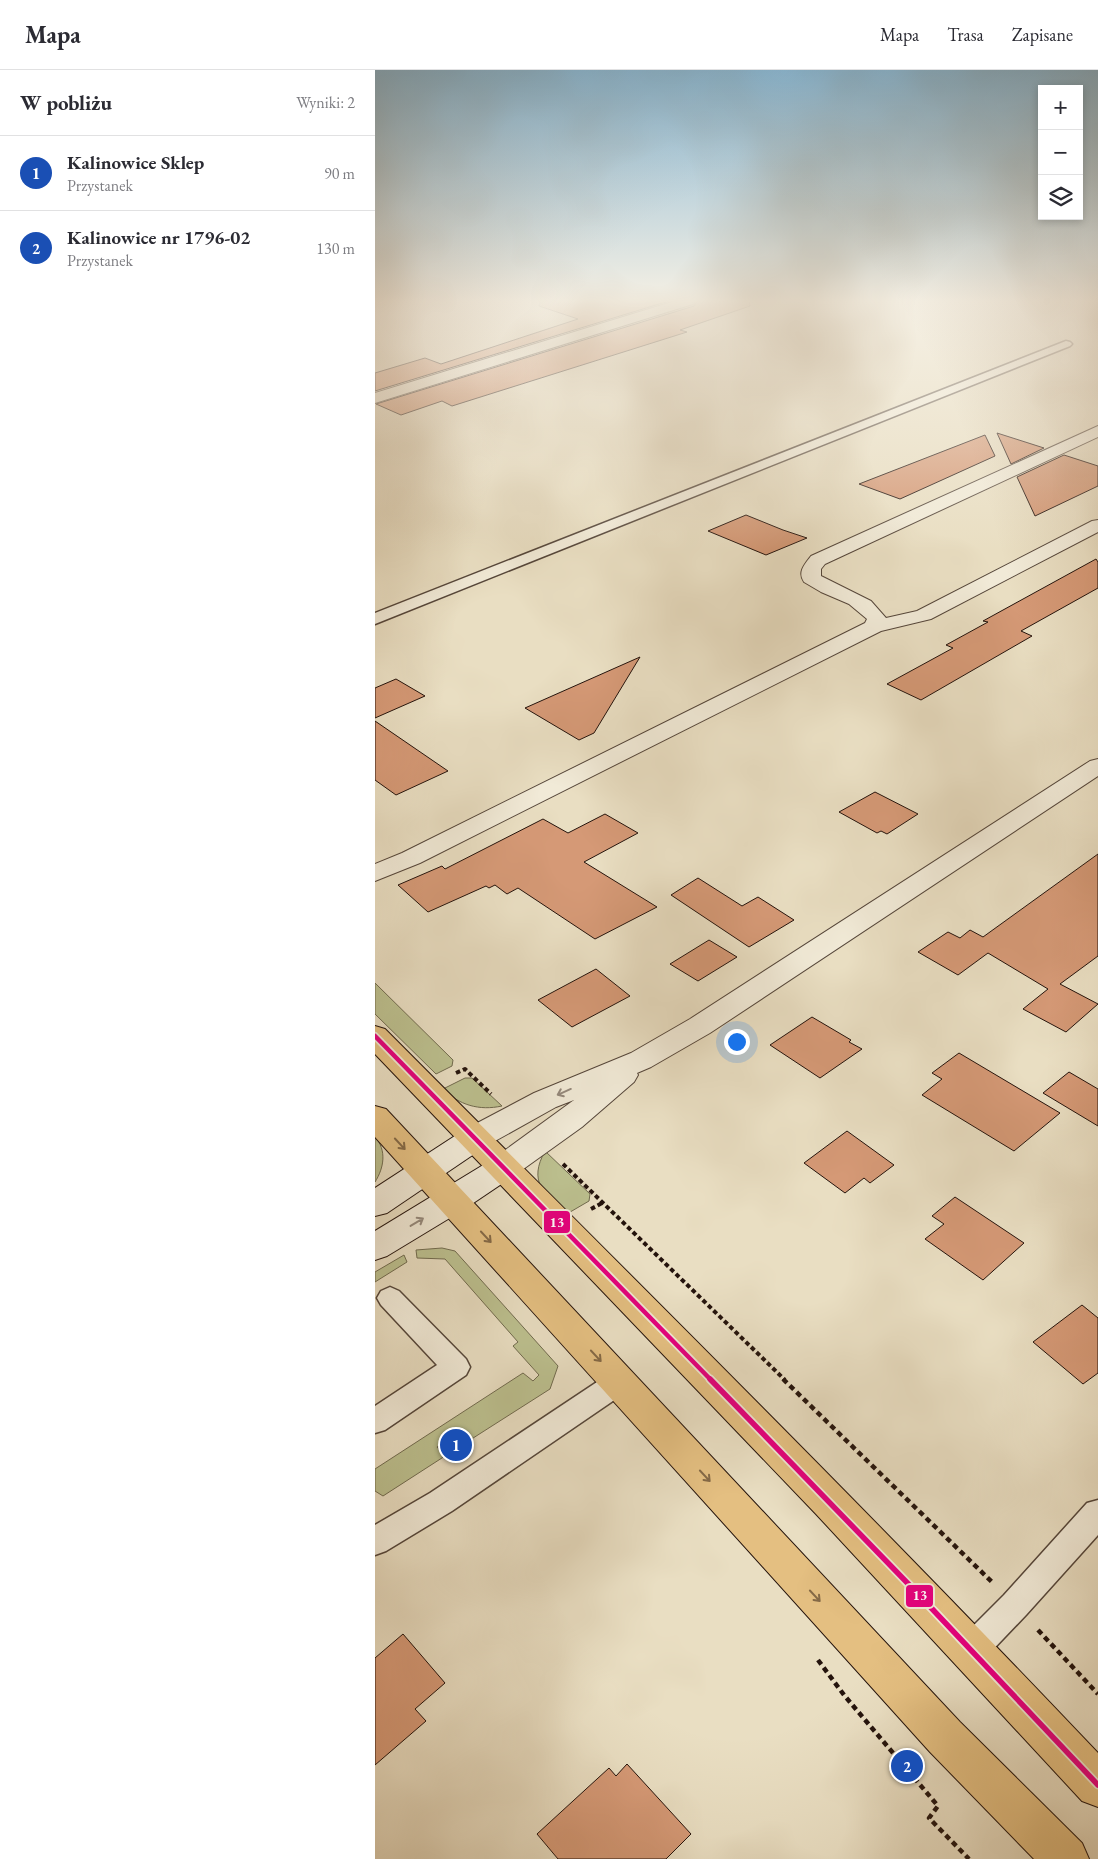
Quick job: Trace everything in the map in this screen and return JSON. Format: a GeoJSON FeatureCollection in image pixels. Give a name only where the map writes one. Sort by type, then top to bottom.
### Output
{"type":"FeatureCollection","features":[{"type":"Feature","properties":{"kind":"highway"},"geometry":{"type":"LineString","coordinates":[[375,1036],[972,1649],[1098,1785]]}},
{"type":"Feature","properties":{"kind":"highway"},"geometry":{"type":"LineString","coordinates":[[375,1117],[945,1737],[1066,1859]]}},
{"type":"Feature","properties":{"kind":"street"},"geometry":{"type":"LineString","coordinates":[[375,398],[419,384]]}},
{"type":"Feature","properties":{"kind":"street"},"geometry":{"type":"LineString","coordinates":[[874,627],[877,619],[864,606],[823,587],[811,578],[811,569],[818,560],[1098,431]]}},
{"type":"Feature","properties":{"kind":"street"},"geometry":{"type":"LineString","coordinates":[[375,873],[473,828],[874,627],[925,615],[1098,525]]}},
{"type":"Feature","properties":{"kind":"street"},"geometry":{"type":"LineString","coordinates":[[375,1204],[475,1138],[545,1100],[641,1060],[729,1008],[1098,766]]}},
{"type":"Feature","properties":{"kind":"street"},"geometry":{"type":"LineString","coordinates":[[375,1246],[452,1201],[503,1167],[571,1119],[641,1060]]}},
{"type":"Feature","properties":{"kind":"lane"},"geometry":{"type":"LineString","coordinates":[[375,619],[964,384]]}},
{"type":"Feature","properties":{"kind":"lane"},"geometry":{"type":"LineString","coordinates":[[375,1422],[456,1367],[390,1298]]}},
{"type":"Feature","properties":{"kind":"lane"},"geometry":{"type":"LineString","coordinates":[[375,1541],[441,1502],[619,1382]]}},
{"type":"Feature","properties":{"kind":"lane"},"geometry":{"type":"LineString","coordinates":[[972,1649],[1098,1514]]}},
{"type":"Feature","properties":{"kind":"path"},"geometry":{"type":"LineString","coordinates":[[549,1134],[561,1144],[552,1153],[1015,1605],[1098,1694]]}},
{"type":"Feature","properties":{"kind":"green space"},"geometry":{"type":"Polygon","coordinates":[[[375,983],[453,1060],[452,1066],[436,1074],[375,1014],[375,983]]]}},
{"type":"Feature","properties":{"kind":"green space"},"geometry":{"type":"Polygon","coordinates":[[[465,1078],[472,1078],[502,1106],[485,1108],[463,1103],[443,1089],[465,1078]]]}},
{"type":"Feature","properties":{"kind":"green space"},"geometry":{"type":"Polygon","coordinates":[[[375,1137],[383,1153],[383,1159],[375,1182],[375,1137]]]}},
{"type":"Feature","properties":{"kind":"green space"},"geometry":{"type":"Polygon","coordinates":[[[545,1151],[590,1194],[589,1201],[565,1215],[545,1193],[538,1179],[540,1162],[545,1151]]]}},
{"type":"Feature","properties":{"kind":"green space"},"geometry":{"type":"Polygon","coordinates":[[[442,1248],[455,1251],[558,1366],[550,1389],[470,1440],[463,1431],[437,1447],[445,1456],[383,1496],[375,1491],[375,1469],[523,1373],[533,1381],[539,1375],[513,1346],[518,1342],[445,1259],[417,1258],[416,1250],[442,1248]]]}},
{"type":"Feature","properties":{"kind":"green space"},"geometry":{"type":"Polygon","coordinates":[[[404,1255],[407,1262],[375,1282],[375,1272],[404,1255]]]}},
{"type":"Feature","properties":{"kind":"building"},"geometry":{"type":"Polygon","coordinates":[[[375,384],[396,384],[375,391],[375,384]]]}},
{"type":"Feature","properties":{"kind":"building"},"geometry":{"type":"Polygon","coordinates":[[[439,384],[520,384],[452,406],[442,401],[401,415],[376,404],[439,384]]]}},
{"type":"Feature","properties":{"kind":"building"},"geometry":{"type":"Polygon","coordinates":[[[997,433],[1044,448],[1011,464],[997,433]]]}},
{"type":"Feature","properties":{"kind":"building"},"geometry":{"type":"Polygon","coordinates":[[[985,435],[995,456],[900,499],[859,484],[985,435]]]}},
{"type":"Feature","properties":{"kind":"building"},"geometry":{"type":"Polygon","coordinates":[[[1064,455],[1098,466],[1098,486],[1035,516],[1017,477],[1064,455]]]}},
{"type":"Feature","properties":{"kind":"building"},"geometry":{"type":"Polygon","coordinates":[[[746,515],[807,538],[766,555],[708,531],[746,515]]]}},
{"type":"Feature","properties":{"kind":"building"},"geometry":{"type":"Polygon","coordinates":[[[1096,559],[1098,562],[1098,588],[1021,631],[1032,636],[921,700],[887,684],[953,648],[946,645],[988,622],[983,621],[1096,559]]]}},
{"type":"Feature","properties":{"kind":"building"},"geometry":{"type":"Polygon","coordinates":[[[640,657],[594,733],[579,740],[525,708],[640,657]]]}},
{"type":"Feature","properties":{"kind":"building"},"geometry":{"type":"Polygon","coordinates":[[[396,679],[425,696],[375,718],[375,688],[396,679]]]}},
{"type":"Feature","properties":{"kind":"building"},"geometry":{"type":"Polygon","coordinates":[[[375,721],[448,771],[396,795],[375,780],[375,721]]]}},
{"type":"Feature","properties":{"kind":"building"},"geometry":{"type":"Polygon","coordinates":[[[875,792],[918,814],[887,834],[881,831],[877,833],[839,812],[875,792]]]}},
{"type":"Feature","properties":{"kind":"building"},"geometry":{"type":"Polygon","coordinates":[[[605,814],[638,833],[584,862],[657,907],[595,939],[518,888],[507,894],[495,885],[489,888],[486,886],[428,912],[398,885],[442,866],[445,869],[543,819],[568,833],[605,814]]]}},
{"type":"Feature","properties":{"kind":"building"},"geometry":{"type":"Polygon","coordinates":[[[1098,854],[1098,956],[1060,984],[1098,1004],[1066,1032],[1023,1009],[1048,989],[988,953],[958,975],[918,952],[948,932],[960,938],[970,930],[983,937],[1098,854]]]}},
{"type":"Feature","properties":{"kind":"building"},"geometry":{"type":"Polygon","coordinates":[[[698,878],[742,906],[758,897],[794,920],[749,947],[671,895],[698,878]]]}},
{"type":"Feature","properties":{"kind":"building"},"geometry":{"type":"Polygon","coordinates":[[[709,940],[737,957],[698,981],[670,964],[709,940]]]}},
{"type":"Feature","properties":{"kind":"building"},"geometry":{"type":"Polygon","coordinates":[[[596,969],[630,996],[572,1027],[538,1000],[596,969]]]}},
{"type":"Feature","properties":{"kind":"building"},"geometry":{"type":"Polygon","coordinates":[[[812,1017],[851,1040],[849,1042],[862,1049],[820,1078],[770,1045],[812,1017]]]}},
{"type":"Feature","properties":{"kind":"building"},"geometry":{"type":"Polygon","coordinates":[[[959,1053],[1060,1113],[1014,1151],[922,1095],[942,1079],[932,1073],[959,1053]]]}},
{"type":"Feature","properties":{"kind":"building"},"geometry":{"type":"Polygon","coordinates":[[[1069,1072],[1098,1089],[1098,1126],[1043,1093],[1069,1072]]]}},
{"type":"Feature","properties":{"kind":"building"},"geometry":{"type":"Polygon","coordinates":[[[847,1131],[894,1165],[870,1183],[864,1178],[845,1193],[804,1163],[847,1131]]]}},
{"type":"Feature","properties":{"kind":"building"},"geometry":{"type":"Polygon","coordinates":[[[955,1197],[1024,1243],[983,1280],[925,1239],[944,1224],[932,1216],[955,1197]]]}},
{"type":"Feature","properties":{"kind":"building"},"geometry":{"type":"Polygon","coordinates":[[[1082,1305],[1098,1318],[1098,1373],[1083,1384],[1033,1342],[1082,1305]]]}},
{"type":"Feature","properties":{"kind":"building"},"geometry":{"type":"Polygon","coordinates":[[[403,1634],[445,1683],[415,1709],[426,1721],[375,1765],[375,1658],[403,1634]]]}},
{"type":"Feature","properties":{"kind":"building"},"geometry":{"type":"Polygon","coordinates":[[[627,1764],[691,1834],[666,1859],[558,1859],[537,1834],[609,1768],[616,1776],[627,1764]]]}},
{"type":"Feature","properties":{"kind":"transit line","name":"13"},"geometry":{"type":"LineString","coordinates":[[375,1036],[919,1595],[1098,1785]]}},
{"type":"Feature","properties":{"kind":"place","name":"Kalinowice Sklep"},"geometry":{"type":"Point","coordinates":[456,1445]}},
{"type":"Feature","properties":{"kind":"place","name":"Kalinowice nr 1796-02"},"geometry":{"type":"Point","coordinates":[907,1766]}}]}
